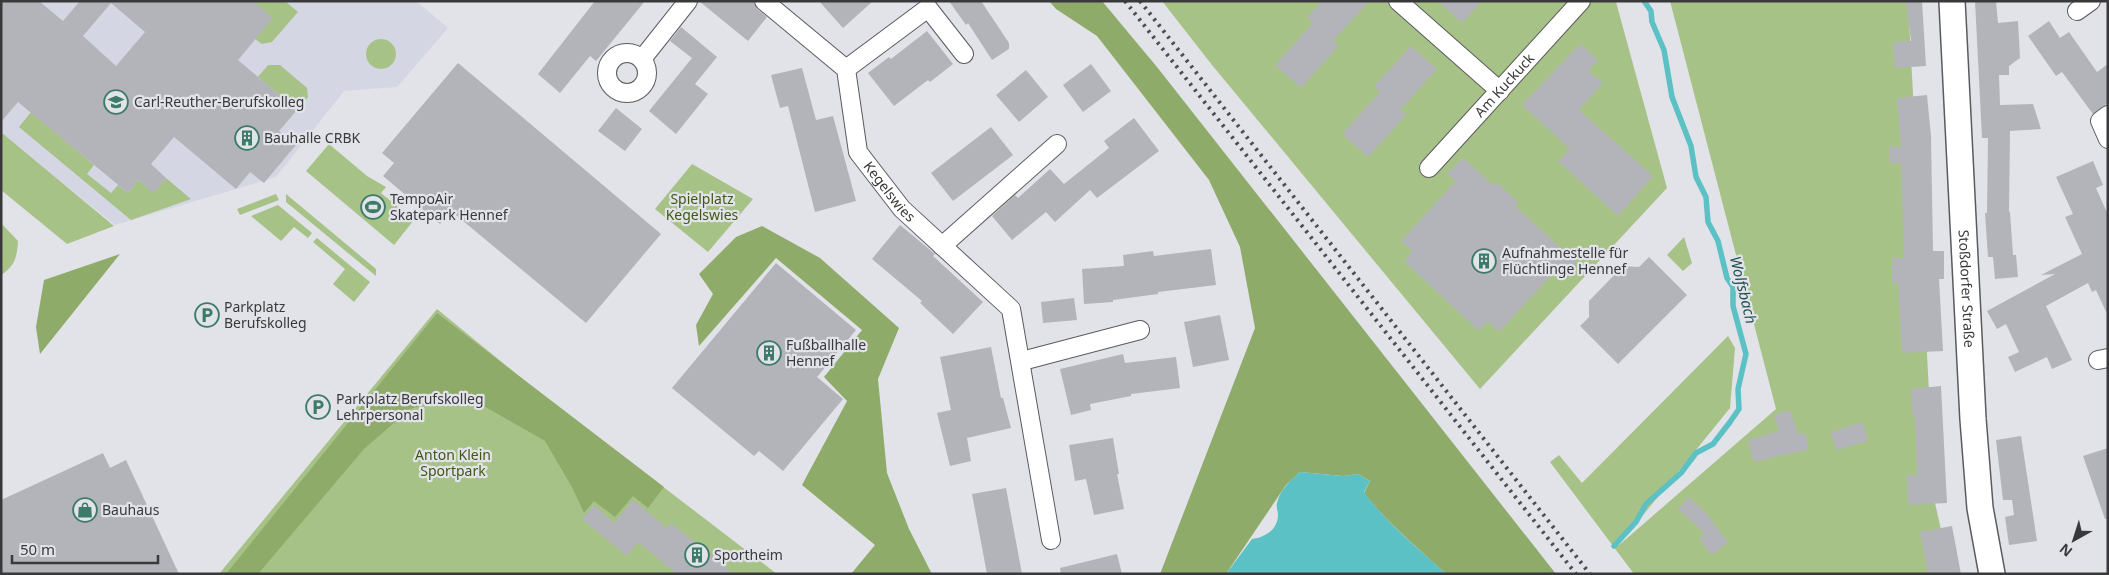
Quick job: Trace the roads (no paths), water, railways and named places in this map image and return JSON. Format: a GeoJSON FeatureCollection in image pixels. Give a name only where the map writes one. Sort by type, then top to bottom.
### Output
{"type":"FeatureCollection","features":[{"type":"Feature","properties":{"kind":"main road","name":"Stoßdorfer Straße"},"geometry":{"type":"LineString","coordinates":[[1952,1],[1980,508],[1992,574]]}},
{"type":"Feature","properties":{"kind":"street"},"geometry":{"type":"LineString","coordinates":[[642,59],[688,1]]}},
{"type":"Feature","properties":{"kind":"street"},"geometry":{"type":"LineString","coordinates":[[764,1],[846,69],[926,4],[964,54]]}},
{"type":"Feature","properties":{"kind":"street"},"geometry":{"type":"LineString","coordinates":[[1398,1],[1500,91]]}},
{"type":"Feature","properties":{"kind":"street","name":"Am Kuckuck"},"geometry":{"type":"LineString","coordinates":[[1429,168],[1581,1]]}},
{"type":"Feature","properties":{"kind":"street"},"geometry":{"type":"LineString","coordinates":[[2077,11],[2091,1]]}},
{"type":"Feature","properties":{"kind":"street"},"geometry":{"type":"LineString","coordinates":[[630,53],[642,59],[647,71],[644,83],[640,88],[627,93],[611,91],[608,71],[613,59],[618,55],[630,53]]}},
{"type":"Feature","properties":{"kind":"street","name":"Kegelswies"},"geometry":{"type":"LineString","coordinates":[[846,69],[858,152],[902,209],[1012,309],[1051,540]]}},
{"type":"Feature","properties":{"kind":"street"},"geometry":{"type":"LineString","coordinates":[[2108,115],[2100,121],[2108,139]]}},
{"type":"Feature","properties":{"kind":"street"},"geometry":{"type":"LineString","coordinates":[[942,246],[1057,144]]}},
{"type":"Feature","properties":{"kind":"street"},"geometry":{"type":"LineString","coordinates":[[1022,362],[1140,330]]}},
{"type":"Feature","properties":{"kind":"water"},"geometry":{"type":"Polygon","coordinates":[[[1300,472],[1343,476],[1358,474],[1370,481],[1364,492],[1403,535],[1446,574],[1226,574],[1252,539],[1266,535],[1276,525],[1278,498],[1289,482],[1300,472]]]}},
{"type":"Feature","properties":{"kind":"waterway","name":"Wolfsbach"},"geometry":{"type":"LineString","coordinates":[[1614,546],[1636,522],[1646,504],[1681,473],[1696,453],[1713,444],[1739,409],[1738,389],[1746,354],[1733,306],[1733,287],[1727,278],[1718,241],[1708,222],[1706,197],[1696,177],[1691,146],[1672,97],[1664,50],[1652,22],[1651,11],[1644,1]]}},
{"type":"Feature","properties":{"kind":"railway"},"geometry":{"type":"LineString","coordinates":[[1125,1],[1576,574]]}},
{"type":"Feature","properties":{"kind":"railway"},"geometry":{"type":"LineString","coordinates":[[1140,1],[1590,574]]}},
{"type":"Feature","properties":{"kind":"place","name":"Carl-Reuther-Berufskolleg"},"geometry":{"type":"Point","coordinates":[116,102]}},
{"type":"Feature","properties":{"kind":"place","name":"Bauhalle CRBK"},"geometry":{"type":"Point","coordinates":[247,138]}},
{"type":"Feature","properties":{"kind":"place","name":"TempoAir Skatepark Hennef"},"geometry":{"type":"Point","coordinates":[373,207]}},
{"type":"Feature","properties":{"kind":"place","name":"Aufnahmestelle für Flüchtlinge Hennef"},"geometry":{"type":"Point","coordinates":[1484,261]}},
{"type":"Feature","properties":{"kind":"place","name":"Parkplatz Berufskolleg"},"geometry":{"type":"Point","coordinates":[207,315]}},
{"type":"Feature","properties":{"kind":"place","name":"Fußballhalle Hennef"},"geometry":{"type":"Point","coordinates":[769,353]}},
{"type":"Feature","properties":{"kind":"place","name":"Parkplatz Berufskolleg Lehrpersonal"},"geometry":{"type":"Point","coordinates":[318,407]}},
{"type":"Feature","properties":{"kind":"place","name":"Bauhaus"},"geometry":{"type":"Point","coordinates":[85,510]}},
{"type":"Feature","properties":{"kind":"place","name":"Sportheim"},"geometry":{"type":"Point","coordinates":[697,555]}},
{"type":"Feature","properties":{"kind":"park label","name":"Spielplatz Kegelswies"},"geometry":{"type":"Point","coordinates":[702,207]}},
{"type":"Feature","properties":{"kind":"park label","name":"Anton Klein Sportpark"},"geometry":{"type":"Point","coordinates":[453,464]}}]}
